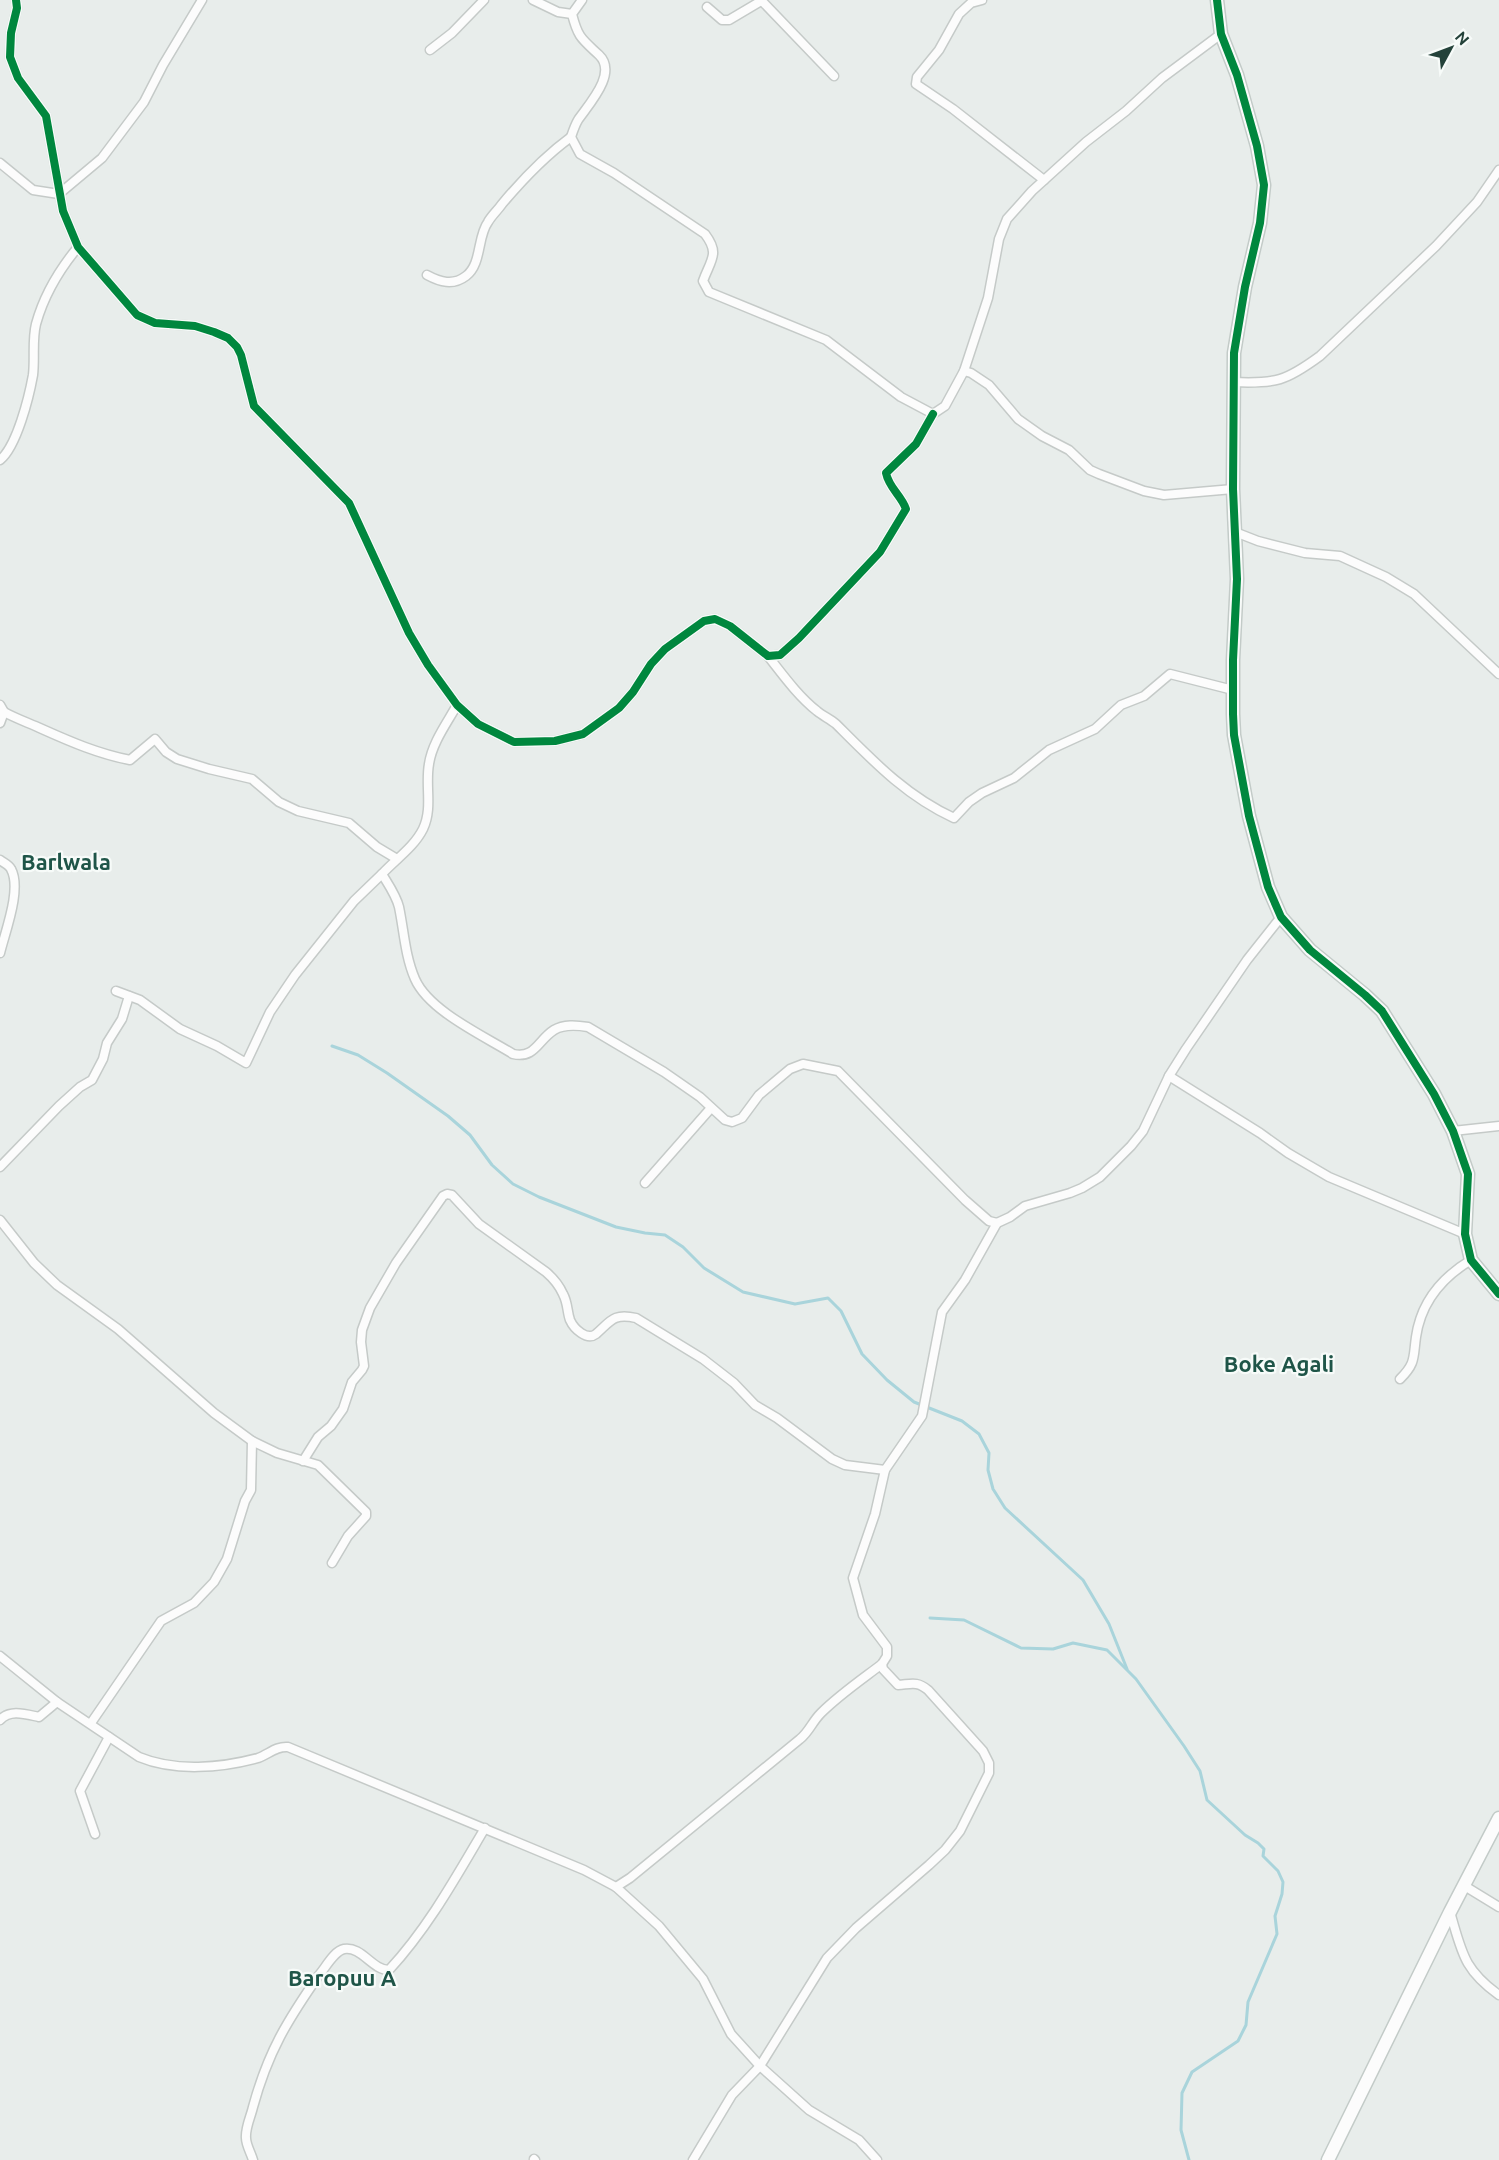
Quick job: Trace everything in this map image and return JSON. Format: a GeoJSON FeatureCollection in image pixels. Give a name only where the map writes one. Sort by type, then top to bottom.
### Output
{"type":"FeatureCollection","features":[{"type":"Feature","properties":{"kind":"street"},"geometry":{"type":"LineString","coordinates":[[16,0],[17,8],[10,33],[10,57],[18,78],[46,116],[63,211],[78,247],[137,315],[155,323],[195,326],[214,332],[228,338],[237,347],[254,406],[349,503],[409,633],[428,665],[457,705],[478,724],[514,742],[555,741],[583,734],[619,708],[633,692],[651,664],[665,649],[704,621],[716,619],[729,626],[768,656],[804,698],[818,712],[833,722],[869,759],[920,800],[954,818],[969,802],[982,793],[1014,778],[1049,750],[1095,729],[1121,705],[1144,696],[1170,674],[1233,690]]}},
{"type":"Feature","properties":{"kind":"street"},"geometry":{"type":"LineString","coordinates":[[0,163],[33,190],[59,194],[102,158],[144,102],[202,0]]}},
{"type":"Feature","properties":{"kind":"street"},"geometry":{"type":"LineString","coordinates":[[430,50],[452,33],[484,0]]}},
{"type":"Feature","properties":{"kind":"street"},"geometry":{"type":"LineString","coordinates":[[534,0],[558,12],[572,14]]}},
{"type":"Feature","properties":{"kind":"street"},"geometry":{"type":"LineString","coordinates":[[572,14],[582,0]]}},
{"type":"Feature","properties":{"kind":"street"},"geometry":{"type":"LineString","coordinates":[[982,0],[971,3],[959,14],[939,50],[917,77],[916,84],[941,100],[1044,180]]}},
{"type":"Feature","properties":{"kind":"street"},"geometry":{"type":"LineString","coordinates":[[1217,0],[1221,34],[1237,75],[1257,146],[1264,185],[1260,223],[1245,287],[1234,353],[1233,382],[1233,489],[1237,579],[1233,660],[1234,735],[1248,816],[1268,887],[1281,916],[1310,950],[1382,1011],[1414,1061],[1453,1131],[1468,1174],[1465,1234],[1471,1260],[1499,1294]]}},
{"type":"Feature","properties":{"kind":"street"},"geometry":{"type":"LineString","coordinates":[[707,7],[722,20],[729,20],[761,1],[834,76]]}},
{"type":"Feature","properties":{"kind":"street"},"geometry":{"type":"LineString","coordinates":[[427,275],[438,281],[451,283],[467,276],[477,258],[487,223],[521,181],[550,152],[571,137],[576,122],[604,81],[606,66],[600,56],[580,38],[572,14]]}},
{"type":"Feature","properties":{"kind":"street"},"geometry":{"type":"LineString","coordinates":[[768,656],[780,655],[799,638],[879,552],[906,509],[903,500],[892,489],[886,472],[916,444],[933,414],[945,406],[964,371],[988,298],[1003,226],[1032,191],[1101,129],[1126,111],[1162,78],[1221,34]]}},
{"type":"Feature","properties":{"kind":"street"},"geometry":{"type":"LineString","coordinates":[[571,137],[580,153],[705,234],[713,246],[714,254],[703,281],[709,292],[826,340],[901,398],[933,414]]}},
{"type":"Feature","properties":{"kind":"street"},"geometry":{"type":"LineString","coordinates":[[1233,382],[1278,381],[1301,370],[1320,356],[1437,246],[1477,202],[1499,170]]}},
{"type":"Feature","properties":{"kind":"street"},"geometry":{"type":"LineString","coordinates":[[0,460],[9,451],[26,401],[33,375],[35,326],[43,303],[56,277],[78,247]]}},
{"type":"Feature","properties":{"kind":"street"},"geometry":{"type":"LineString","coordinates":[[964,371],[989,385],[1018,419],[1042,436],[1069,450],[1090,470],[1099,474],[1144,491],[1164,495],[1233,489]]}},
{"type":"Feature","properties":{"kind":"street"},"geometry":{"type":"LineString","coordinates":[[1235,532],[1258,541],[1305,553],[1340,556],[1386,577],[1414,594],[1499,674]]}},
{"type":"Feature","properties":{"kind":"street"},"geometry":{"type":"LineString","coordinates":[[116,991],[140,1000],[180,1029],[217,1046],[246,1063],[270,1012],[294,975],[354,901],[415,843],[427,819],[429,763],[435,745],[457,705]]}},
{"type":"Feature","properties":{"kind":"street"},"geometry":{"type":"LineString","coordinates":[[0,723],[2,709],[21,722],[105,755],[130,760],[155,740],[166,752],[177,759],[252,779],[279,802],[298,811],[349,823],[377,847],[398,859]]}},
{"type":"Feature","properties":{"kind":"street"},"geometry":{"type":"LineString","coordinates":[[0,860],[10,867],[14,894],[0,953]]}},
{"type":"Feature","properties":{"kind":"street"},"geometry":{"type":"LineString","coordinates":[[382,874],[399,906],[402,931],[414,978],[420,989],[451,1017],[513,1054],[528,1054],[555,1030],[575,1025],[588,1027],[664,1072],[725,1120],[732,1122],[742,1118],[759,1095],[790,1069],[803,1064],[838,1071],[965,1200],[989,1221],[997,1223]]}},
{"type":"Feature","properties":{"kind":"street"},"geometry":{"type":"LineString","coordinates":[[616,1887],[800,1739],[823,1711],[882,1664],[887,1656],[887,1647],[863,1615],[853,1578],[875,1514],[885,1470],[922,1416],[942,1312],[966,1280],[997,1223],[1025,1206],[1070,1193],[1101,1177],[1131,1146],[1143,1131],[1169,1076],[1186,1048],[1246,960],[1281,916]]}},
{"type":"Feature","properties":{"kind":"street"},"geometry":{"type":"LineString","coordinates":[[0,1167],[59,1106],[80,1087],[92,1080],[103,1059],[107,1043],[122,1019],[129,996]]}},
{"type":"Feature","properties":{"kind":"street"},"geometry":{"type":"LineString","coordinates":[[1169,1076],[1329,1177],[1465,1234]]}},
{"type":"Feature","properties":{"kind":"street"},"geometry":{"type":"LineString","coordinates":[[645,1183],[711,1108]]}},
{"type":"Feature","properties":{"kind":"street"},"geometry":{"type":"LineString","coordinates":[[1453,1131],[1499,1126]]}},
{"type":"Feature","properties":{"kind":"street"},"geometry":{"type":"LineString","coordinates":[[303,1461],[318,1437],[331,1426],[343,1409],[352,1382],[364,1366],[362,1329],[370,1308],[402,1253],[443,1196],[447,1194],[452,1195],[479,1224],[546,1272],[555,1281],[569,1305],[570,1319],[582,1333],[593,1336],[612,1318],[624,1315],[636,1318],[703,1359],[734,1383],[756,1405],[832,1459],[845,1465],[870,1470],[885,1470]]}},
{"type":"Feature","properties":{"kind":"street"},"geometry":{"type":"LineString","coordinates":[[0,1220],[34,1263],[57,1285],[118,1329],[188,1392],[252,1440],[278,1453],[312,1462],[324,1469],[367,1514],[348,1536],[332,1563]]}},
{"type":"Feature","properties":{"kind":"street"},"geometry":{"type":"LineString","coordinates":[[1400,1379],[1411,1368],[1425,1304],[1456,1269],[1471,1260]]}},
{"type":"Feature","properties":{"kind":"street"},"geometry":{"type":"LineString","coordinates":[[91,1724],[161,1621],[194,1603],[214,1582],[226,1559],[245,1501],[251,1490],[252,1440]]}},
{"type":"Feature","properties":{"kind":"street"},"geometry":{"type":"LineString","coordinates":[[0,1656],[57,1702],[139,1757],[154,1764],[191,1767],[225,1765],[259,1757],[276,1748],[288,1747],[584,1870],[616,1887],[659,1926],[703,1979],[731,2034],[760,2066],[809,2110],[859,2140],[877,2160]]}},
{"type":"Feature","properties":{"kind":"street"},"geometry":{"type":"LineString","coordinates":[[693,2160],[732,2095],[760,2066],[827,1958],[856,1928],[945,1850],[960,1831],[990,1773],[989,1763],[983,1751],[928,1690],[920,1683],[898,1685],[883,1669],[882,1664]]}},
{"type":"Feature","properties":{"kind":"street"},"geometry":{"type":"LineString","coordinates":[[0,1720],[12,1713],[39,1717],[57,1702]]}},
{"type":"Feature","properties":{"kind":"street"},"geometry":{"type":"LineString","coordinates":[[95,1834],[80,1791],[108,1737]]}},
{"type":"Feature","properties":{"kind":"street"},"geometry":{"type":"LineString","coordinates":[[1328,2160],[1499,1818]]}},
{"type":"Feature","properties":{"kind":"street"},"geometry":{"type":"LineString","coordinates":[[253,2160],[246,2137],[248,2125],[269,2057],[293,2012],[331,1959],[342,1950],[351,1949],[381,1970],[389,1970],[446,1895],[485,1828]]}},
{"type":"Feature","properties":{"kind":"street"},"geometry":{"type":"LineString","coordinates":[[1464,1885],[1499,1907]]}},
{"type":"Feature","properties":{"kind":"street"},"geometry":{"type":"LineString","coordinates":[[1450,1912],[1471,1971],[1499,1995]]}},
{"type":"Feature","properties":{"kind":"waterway"},"geometry":{"type":"LineString","coordinates":[[332,1046],[358,1055],[448,1116],[470,1135],[492,1165],[513,1184],[539,1197],[616,1227],[665,1235],[683,1247],[704,1268],[743,1292],[795,1304],[828,1298],[841,1311],[862,1354],[887,1380],[914,1402],[962,1421],[979,1434],[989,1453],[988,1470],[993,1489],[1005,1508],[1083,1580],[1109,1624],[1127,1669]]}},
{"type":"Feature","properties":{"kind":"waterway"},"geometry":{"type":"LineString","coordinates":[[930,1618],[964,1620],[1021,1648],[1053,1649],[1073,1643],[1107,1650],[1136,1679],[1184,1746],[1200,1771],[1207,1800],[1245,1835],[1258,1843],[1264,1849],[1263,1856],[1278,1871],[1283,1882],[1275,1916],[1277,1934],[1248,2002],[1246,2025],[1238,2041],[1192,2072],[1182,2093],[1181,2130],[1189,2160]]}},
{"type":"Feature","properties":{"kind":"cycle path"},"geometry":{"type":"LineString","coordinates":[[16,0],[17,8],[11,33],[10,57],[18,78],[46,116],[63,211],[78,247],[137,315],[155,323],[195,326],[214,332],[228,338],[237,347],[254,406],[349,503],[409,633],[428,665],[457,705],[478,724],[514,742],[555,741],[583,734],[619,708],[633,692],[651,664],[665,649],[704,621],[715,619],[730,626],[768,656],[780,655],[880,552],[906,509],[886,473],[916,444],[933,414]]}},
{"type":"Feature","properties":{"kind":"cycle path"},"geometry":{"type":"LineString","coordinates":[[1217,0],[1221,34],[1237,75],[1257,146],[1264,185],[1260,223],[1245,287],[1234,353],[1233,489],[1237,579],[1233,714],[1234,735],[1249,816],[1268,887],[1281,917],[1310,950],[1382,1011],[1434,1094],[1453,1131],[1468,1174],[1465,1234],[1471,1260],[1499,1294]]}},
{"type":"Feature","properties":{"kind":"district","name":"Barlwala"},"geometry":{"type":"Point","coordinates":[66,862]}},
{"type":"Feature","properties":{"kind":"district","name":"Boke Agali"},"geometry":{"type":"Point","coordinates":[1279,1364]}},
{"type":"Feature","properties":{"kind":"district","name":"Baropuu A"},"geometry":{"type":"Point","coordinates":[342,1978]}}]}
